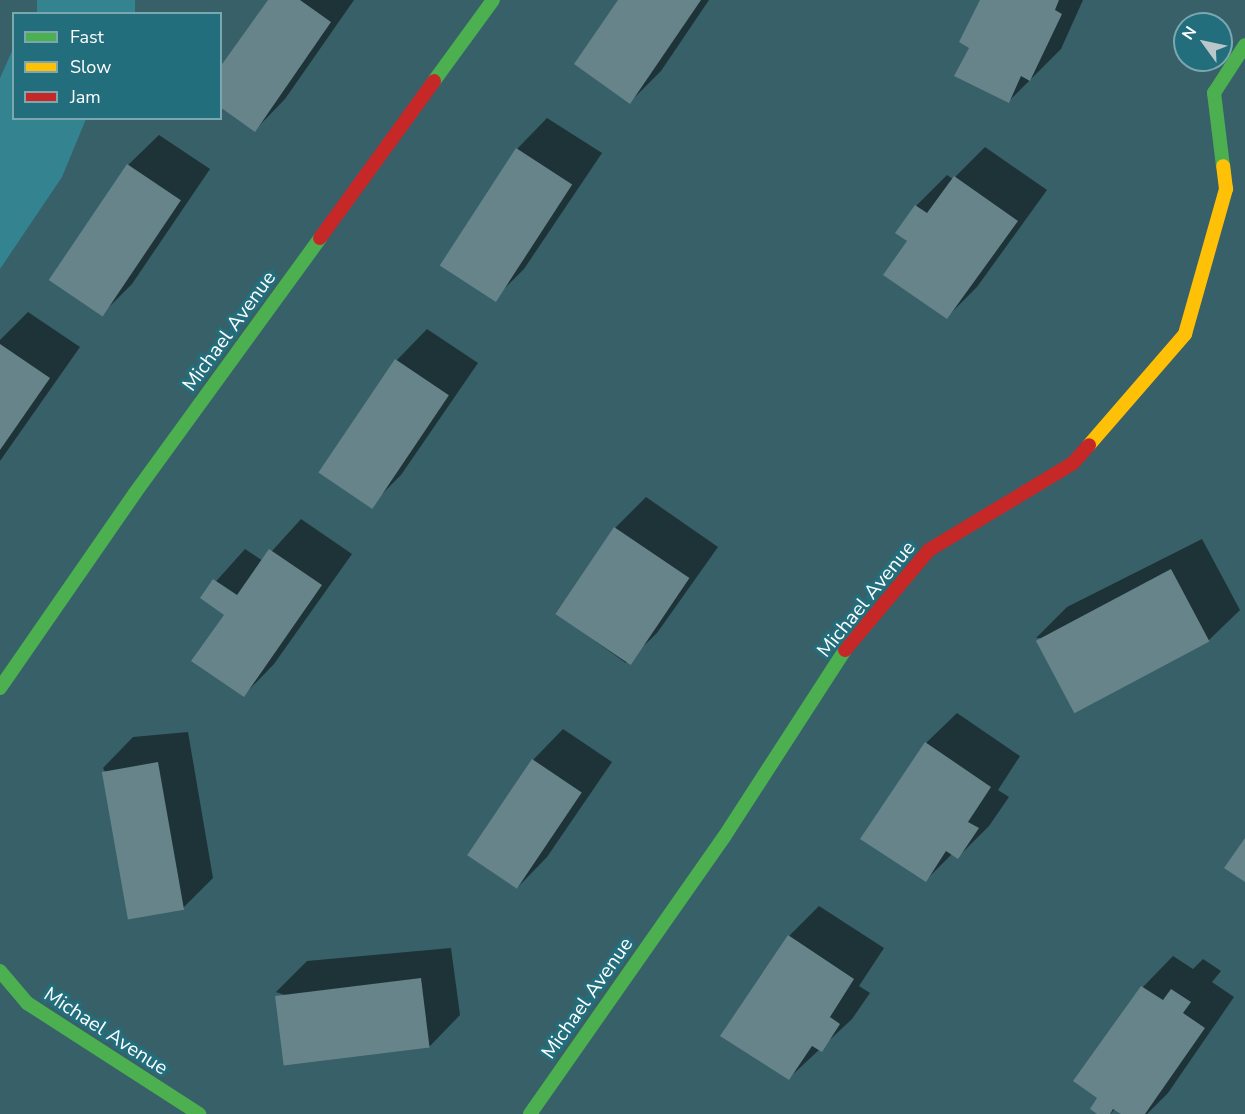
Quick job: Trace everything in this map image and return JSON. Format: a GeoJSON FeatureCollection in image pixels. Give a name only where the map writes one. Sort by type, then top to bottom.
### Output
{"type":"FeatureCollection","features":[{"type":"Feature","properties":{"kind":"street","name":"Michael Avenue"},"geometry":{"type":"LineString","coordinates":[[0,688],[135,493],[493,0]]}},
{"type":"Feature","properties":{"kind":"street","name":"Michael Avenue"},"geometry":{"type":"LineString","coordinates":[[530,1114],[724,837],[860,631],[929,550],[1073,463],[1185,334],[1226,189],[1214,93],[1245,45]]}},
{"type":"Feature","properties":{"kind":"street","name":"Michael Avenue"},"geometry":{"type":"LineString","coordinates":[[0,971],[27,1003],[199,1114]]}},
{"type":"Feature","properties":{"kind":"shaded area"},"geometry":{"type":"Polygon","coordinates":[[[37,0],[135,0],[135,12],[37,12],[37,0]]]}},
{"type":"Feature","properties":{"kind":"shaded area"},"geometry":{"type":"Polygon","coordinates":[[[12,51],[12,120],[86,120],[62,177],[0,269],[0,78],[12,51]]]}},
{"type":"Feature","properties":{"kind":"building"},"geometry":{"type":"Polygon","coordinates":[[[268,0],[300,0],[331,22],[255,132],[222,108],[222,64],[268,0]]]}},
{"type":"Feature","properties":{"kind":"building"},"geometry":{"type":"Polygon","coordinates":[[[618,0],[701,0],[630,104],[574,64],[618,0]]]}},
{"type":"Feature","properties":{"kind":"building"},"geometry":{"type":"Polygon","coordinates":[[[980,0],[1059,0],[1055,10],[1062,14],[1030,81],[1021,76],[1009,103],[954,76],[969,48],[959,42],[980,0]]]}},
{"type":"Feature","properties":{"kind":"building"},"geometry":{"type":"Polygon","coordinates":[[[516,148],[572,184],[496,302],[440,265],[516,148]]]}},
{"type":"Feature","properties":{"kind":"building"},"geometry":{"type":"Polygon","coordinates":[[[127,164],[181,200],[103,316],[49,280],[127,164]]]}},
{"type":"Feature","properties":{"kind":"building"},"geometry":{"type":"Polygon","coordinates":[[[954,176],[1018,221],[947,319],[883,275],[907,241],[895,233],[915,205],[927,213],[954,176]]]}},
{"type":"Feature","properties":{"kind":"building"},"geometry":{"type":"Polygon","coordinates":[[[0,344],[50,378],[0,450],[0,344]]]}},
{"type":"Feature","properties":{"kind":"building"},"geometry":{"type":"Polygon","coordinates":[[[395,359],[449,395],[372,509],[318,473],[395,359]]]}},
{"type":"Feature","properties":{"kind":"building"},"geometry":{"type":"Polygon","coordinates":[[[614,527],[689,578],[631,665],[555,614],[614,527]]]}},
{"type":"Feature","properties":{"kind":"building"},"geometry":{"type":"Polygon","coordinates":[[[269,549],[322,585],[244,697],[191,661],[224,615],[200,598],[213,579],[237,595],[269,549]]]}},
{"type":"Feature","properties":{"kind":"building"},"geometry":{"type":"Polygon","coordinates":[[[1171,569],[1209,641],[1074,713],[1036,641],[1171,569]]]}},
{"type":"Feature","properties":{"kind":"building"},"geometry":{"type":"Polygon","coordinates":[[[925,742],[991,787],[968,822],[979,828],[958,859],[946,851],[926,882],[860,839],[925,742]]]}},
{"type":"Feature","properties":{"kind":"building"},"geometry":{"type":"Polygon","coordinates":[[[532,759],[582,793],[517,889],[467,855],[532,759]]]}},
{"type":"Feature","properties":{"kind":"building"},"geometry":{"type":"Polygon","coordinates":[[[158,762],[184,910],[128,920],[102,772],[158,762]]]}},
{"type":"Feature","properties":{"kind":"building"},"geometry":{"type":"Polygon","coordinates":[[[1245,838],[1245,882],[1224,868],[1245,838]]]}},
{"type":"Feature","properties":{"kind":"building"},"geometry":{"type":"Polygon","coordinates":[[[788,935],[854,979],[830,1017],[840,1024],[822,1052],[812,1046],[789,1080],[720,1036],[788,935]]]}},
{"type":"Feature","properties":{"kind":"building"},"geometry":{"type":"Polygon","coordinates":[[[421,978],[430,1047],[284,1065],[275,996],[421,978]]]}},
{"type":"Feature","properties":{"kind":"building"},"geometry":{"type":"Polygon","coordinates":[[[1141,986],[1163,1000],[1171,989],[1191,1002],[1183,1013],[1205,1028],[1145,1114],[1121,1114],[1113,1109],[1110,1114],[1097,1114],[1090,1109],[1097,1098],[1073,1081],[1141,986]]]}},
{"type":"Feature","properties":{"kind":"traffic: fast"},"geometry":{"type":"LineString","coordinates":[[434,81],[493,0]]}},
{"type":"Feature","properties":{"kind":"traffic: fast"},"geometry":{"type":"LineString","coordinates":[[1223,166],[1214,93],[1245,45]]}},
{"type":"Feature","properties":{"kind":"traffic: fast"},"geometry":{"type":"LineString","coordinates":[[0,688],[135,493],[320,238]]}},
{"type":"Feature","properties":{"kind":"traffic: fast"},"geometry":{"type":"LineString","coordinates":[[530,1114],[724,837],[845,650]]}},
{"type":"Feature","properties":{"kind":"traffic: fast"},"geometry":{"type":"LineString","coordinates":[[0,971],[27,1003],[199,1114]]}},
{"type":"Feature","properties":{"kind":"traffic: slow"},"geometry":{"type":"LineString","coordinates":[[1089,445],[1185,334],[1226,189],[1223,166]]}},
{"type":"Feature","properties":{"kind":"traffic: jam"},"geometry":{"type":"LineString","coordinates":[[320,238],[434,81]]}},
{"type":"Feature","properties":{"kind":"traffic: jam"},"geometry":{"type":"LineString","coordinates":[[845,650],[929,550],[1073,463],[1089,445]]}}]}
